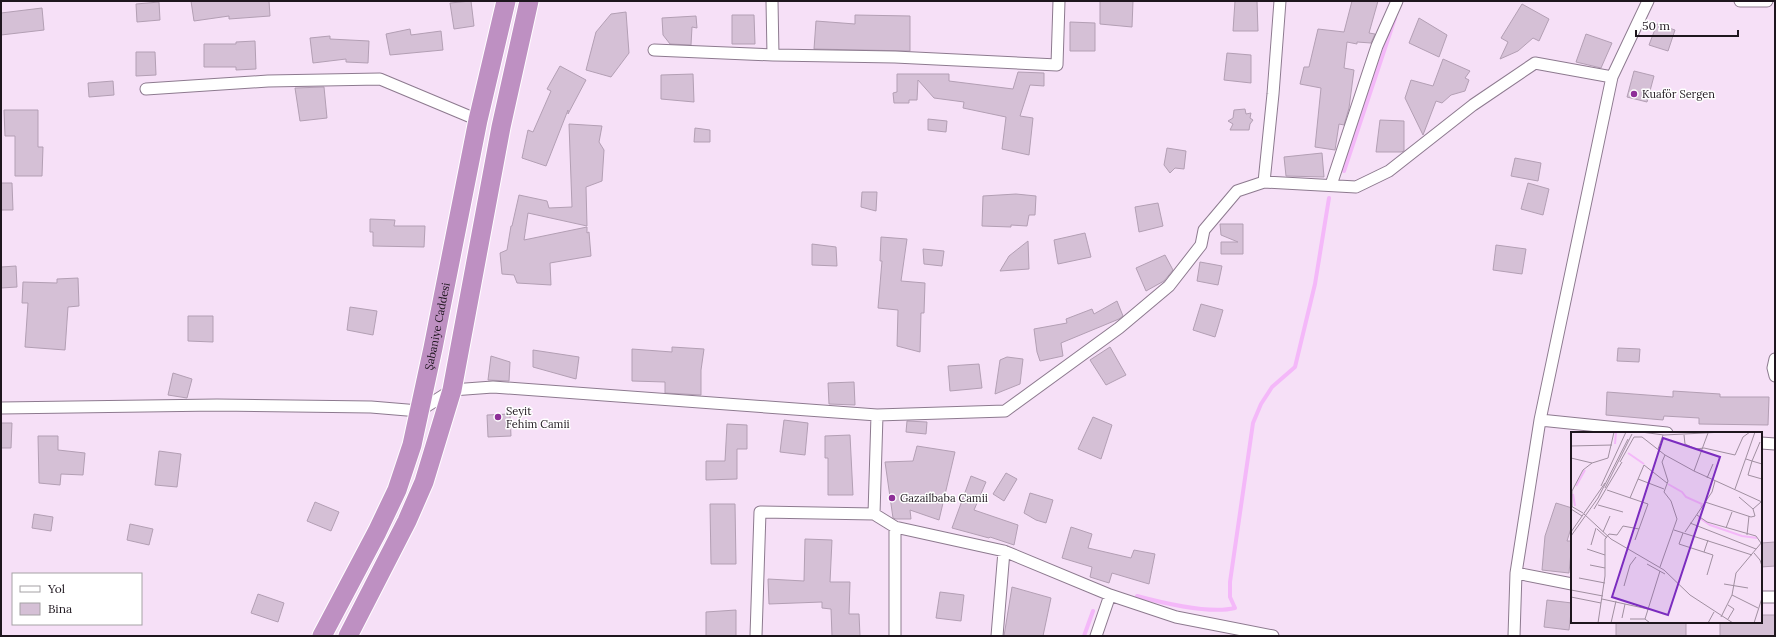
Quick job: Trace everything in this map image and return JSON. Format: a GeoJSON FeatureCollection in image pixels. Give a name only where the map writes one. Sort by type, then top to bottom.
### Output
{"type":"FeatureCollection","features":[{"type":"Feature","properties":{"kind":"highway","name":"Şabaniye Caddesi"},"geometry":{"type":"LineString","coordinates":[[322,636],[377,532],[397,490],[412,446],[478,120],[506,1]]}},
{"type":"Feature","properties":{"kind":"highway"},"geometry":{"type":"LineString","coordinates":[[348,636],[407,522],[424,482],[452,390],[500,127],[529,1]]}},
{"type":"Feature","properties":{"kind":"street"},"geometry":{"type":"LineString","coordinates":[[772,1],[773,55]]}},
{"type":"Feature","properties":{"kind":"street"},"geometry":{"type":"LineString","coordinates":[[654,50],[773,55],[895,57],[1057,65],[1059,1]]}},
{"type":"Feature","properties":{"kind":"street"},"geometry":{"type":"LineString","coordinates":[[1264,182],[1274,94],[1280,1]]}},
{"type":"Feature","properties":{"kind":"street"},"geometry":{"type":"LineString","coordinates":[[1331,185],[1377,46],[1397,1]]}},
{"type":"Feature","properties":{"kind":"street"},"geometry":{"type":"LineString","coordinates":[[1514,636],[1516,573],[1540,420],[1612,76],[1648,1]]}},
{"type":"Feature","properties":{"kind":"street"},"geometry":{"type":"LineString","coordinates":[[1740,1],[1767,1]]}},
{"type":"Feature","properties":{"kind":"street"},"geometry":{"type":"LineString","coordinates":[[1,408],[224,405],[371,407],[419,411],[452,390],[493,387],[877,415],[1005,411],[1119,328],[1169,286],[1201,245],[1204,230],[1237,190],[1264,182],[1356,187],[1389,171],[1473,105],[1535,63],[1612,76]]}},
{"type":"Feature","properties":{"kind":"street"},"geometry":{"type":"LineString","coordinates":[[146,90],[268,81],[380,79],[478,120]]}},
{"type":"Feature","properties":{"kind":"street"},"geometry":{"type":"LineString","coordinates":[[1775,359],[1773,368],[1775,376]]}},
{"type":"Feature","properties":{"kind":"street"},"geometry":{"type":"LineString","coordinates":[[874,514],[877,415]]}},
{"type":"Feature","properties":{"kind":"street"},"geometry":{"type":"LineString","coordinates":[[1540,420],[1657,432]]}},
{"type":"Feature","properties":{"kind":"street"},"geometry":{"type":"LineString","coordinates":[[1762,443],[1775,444]]}},
{"type":"Feature","properties":{"kind":"street"},"geometry":{"type":"LineString","coordinates":[[756,636],[760,512],[874,514],[895,527],[1004,551],[1110,596],[1176,617],[1273,636]]}},
{"type":"Feature","properties":{"kind":"street"},"geometry":{"type":"LineString","coordinates":[[895,527],[895,636]]}},
{"type":"Feature","properties":{"kind":"street"},"geometry":{"type":"LineString","coordinates":[[997,636],[1004,551]]}},
{"type":"Feature","properties":{"kind":"street"},"geometry":{"type":"LineString","coordinates":[[1516,573],[1571,584]]}},
{"type":"Feature","properties":{"kind":"street"},"geometry":{"type":"LineString","coordinates":[[1096,636],[1110,596]]}},
{"type":"Feature","properties":{"kind":"street"},"geometry":{"type":"LineString","coordinates":[[1762,597],[1775,597]]}},
{"type":"Feature","properties":{"kind":"building"},"geometry":{"type":"Polygon","coordinates":[[[191,1],[269,1],[270,16],[229,19],[229,16],[194,21],[191,1]]]}},
{"type":"Feature","properties":{"kind":"building"},"geometry":{"type":"Polygon","coordinates":[[[471,1],[474,26],[454,29],[450,3],[471,1]]]}},
{"type":"Feature","properties":{"kind":"building"},"geometry":{"type":"Polygon","coordinates":[[[1100,1],[1133,1],[1132,27],[1100,24],[1100,1]]]}},
{"type":"Feature","properties":{"kind":"building"},"geometry":{"type":"Polygon","coordinates":[[[1235,1],[1257,1],[1258,31],[1233,31],[1235,1]]]}},
{"type":"Feature","properties":{"kind":"building"},"geometry":{"type":"Polygon","coordinates":[[[1352,1],[1378,1],[1369,33],[1375,34],[1371,43],[1357,42],[1357,44],[1347,42],[1344,68],[1354,70],[1349,108],[1344,125],[1339,124],[1335,150],[1315,147],[1321,88],[1300,84],[1304,67],[1309,67],[1318,29],[1344,32],[1352,1]]]}},
{"type":"Feature","properties":{"kind":"building"},"geometry":{"type":"Polygon","coordinates":[[[159,2],[160,20],[137,22],[136,4],[159,2]]]}},
{"type":"Feature","properties":{"kind":"building"},"geometry":{"type":"Polygon","coordinates":[[[1522,4],[1549,19],[1539,41],[1533,38],[1518,51],[1500,59],[1508,42],[1501,38],[1522,4]]]}},
{"type":"Feature","properties":{"kind":"building"},"geometry":{"type":"Polygon","coordinates":[[[42,8],[44,30],[1,35],[1,13],[42,8]]]}},
{"type":"Feature","properties":{"kind":"building"},"geometry":{"type":"Polygon","coordinates":[[[626,12],[629,53],[611,77],[586,70],[596,32],[611,14],[626,12]]]}},
{"type":"Feature","properties":{"kind":"building"},"geometry":{"type":"Polygon","coordinates":[[[732,15],[754,15],[755,44],[732,44],[732,15]]]}},
{"type":"Feature","properties":{"kind":"building"},"geometry":{"type":"Polygon","coordinates":[[[855,15],[910,16],[910,51],[814,49],[816,21],[855,24],[855,15]]]}},
{"type":"Feature","properties":{"kind":"building"},"geometry":{"type":"Polygon","coordinates":[[[696,16],[697,28],[692,27],[691,45],[670,44],[663,35],[662,18],[696,16]]]}},
{"type":"Feature","properties":{"kind":"building"},"geometry":{"type":"Polygon","coordinates":[[[1419,18],[1447,35],[1439,57],[1409,43],[1419,18]]]}},
{"type":"Feature","properties":{"kind":"building"},"geometry":{"type":"Polygon","coordinates":[[[1070,22],[1095,23],[1095,51],[1070,51],[1070,22]]]}},
{"type":"Feature","properties":{"kind":"building"},"geometry":{"type":"Polygon","coordinates":[[[1657,24],[1675,30],[1668,51],[1649,45],[1657,24]]]}},
{"type":"Feature","properties":{"kind":"building"},"geometry":{"type":"Polygon","coordinates":[[[410,29],[411,35],[441,31],[443,50],[390,55],[386,34],[410,29]]]}},
{"type":"Feature","properties":{"kind":"building"},"geometry":{"type":"Polygon","coordinates":[[[1586,34],[1612,43],[1601,68],[1576,62],[1586,34]]]}},
{"type":"Feature","properties":{"kind":"building"},"geometry":{"type":"Polygon","coordinates":[[[330,36],[330,39],[369,41],[368,63],[346,62],[346,59],[313,63],[310,38],[330,36]]]}},
{"type":"Feature","properties":{"kind":"building"},"geometry":{"type":"Polygon","coordinates":[[[255,41],[256,69],[236,70],[236,67],[204,67],[204,44],[236,44],[236,42],[255,41]]]}},
{"type":"Feature","properties":{"kind":"building"},"geometry":{"type":"Polygon","coordinates":[[[136,52],[155,52],[156,75],[136,76],[136,52]]]}},
{"type":"Feature","properties":{"kind":"building"},"geometry":{"type":"Polygon","coordinates":[[[1227,53],[1251,55],[1251,83],[1224,80],[1227,53]]]}},
{"type":"Feature","properties":{"kind":"building"},"geometry":{"type":"Polygon","coordinates":[[[1443,59],[1470,71],[1465,78],[1469,80],[1465,91],[1451,95],[1442,103],[1436,101],[1423,135],[1405,98],[1411,80],[1433,86],[1443,59]]]}},
{"type":"Feature","properties":{"kind":"building"},"geometry":{"type":"Polygon","coordinates":[[[560,66],[586,80],[568,114],[568,110],[546,166],[522,158],[528,130],[533,132],[551,91],[547,89],[560,66]]]}},
{"type":"Feature","properties":{"kind":"building"},"geometry":{"type":"Polygon","coordinates":[[[1634,71],[1654,76],[1647,102],[1627,97],[1634,71]]]}},
{"type":"Feature","properties":{"kind":"building"},"geometry":{"type":"Polygon","coordinates":[[[1018,72],[1044,73],[1044,86],[1030,85],[1020,116],[1033,118],[1029,155],[1002,149],[1006,117],[963,108],[964,102],[934,98],[918,80],[917,100],[909,100],[909,103],[894,103],[893,93],[897,92],[897,74],[949,74],[949,81],[1013,89],[1018,72]]]}},
{"type":"Feature","properties":{"kind":"building"},"geometry":{"type":"Polygon","coordinates":[[[693,74],[694,102],[661,99],[661,75],[693,74]]]}},
{"type":"Feature","properties":{"kind":"building"},"geometry":{"type":"Polygon","coordinates":[[[113,81],[114,95],[89,97],[88,83],[113,81]]]}},
{"type":"Feature","properties":{"kind":"building"},"geometry":{"type":"Polygon","coordinates":[[[324,87],[327,118],[300,121],[295,88],[324,87]]]}},
{"type":"Feature","properties":{"kind":"building"},"geometry":{"type":"Polygon","coordinates":[[[1245,109],[1246,114],[1251,113],[1250,118],[1253,120],[1250,124],[1249,130],[1230,130],[1233,124],[1228,121],[1233,118],[1234,110],[1245,109]]]}},
{"type":"Feature","properties":{"kind":"building"},"geometry":{"type":"Polygon","coordinates":[[[4,110],[38,110],[38,147],[43,147],[42,176],[15,176],[15,136],[5,136],[4,110]]]}},
{"type":"Feature","properties":{"kind":"building"},"geometry":{"type":"Polygon","coordinates":[[[928,119],[947,121],[946,132],[928,130],[928,119]]]}},
{"type":"Feature","properties":{"kind":"building"},"geometry":{"type":"Polygon","coordinates":[[[1380,120],[1404,121],[1404,151],[1376,152],[1380,120]]]}},
{"type":"Feature","properties":{"kind":"building"},"geometry":{"type":"Polygon","coordinates":[[[569,124],[602,126],[599,142],[604,150],[602,181],[586,187],[587,226],[528,213],[524,240],[587,227],[587,233],[589,232],[591,256],[550,263],[551,285],[517,283],[514,275],[502,274],[500,253],[507,250],[511,226],[519,195],[547,201],[549,208],[572,207],[569,124]]]}},
{"type":"Feature","properties":{"kind":"building"},"geometry":{"type":"Polygon","coordinates":[[[695,128],[710,130],[710,142],[694,142],[695,128]]]}},
{"type":"Feature","properties":{"kind":"building"},"geometry":{"type":"Polygon","coordinates":[[[1167,148],[1186,151],[1184,169],[1175,168],[1170,173],[1164,165],[1167,148]]]}},
{"type":"Feature","properties":{"kind":"building"},"geometry":{"type":"Polygon","coordinates":[[[1322,153],[1324,177],[1286,176],[1284,157],[1322,153]]]}},
{"type":"Feature","properties":{"kind":"building"},"geometry":{"type":"Polygon","coordinates":[[[1515,158],[1541,163],[1538,181],[1511,176],[1515,158]]]}},
{"type":"Feature","properties":{"kind":"building"},"geometry":{"type":"Polygon","coordinates":[[[1,183],[12,183],[13,210],[1,210],[1,183]]]}},
{"type":"Feature","properties":{"kind":"building"},"geometry":{"type":"Polygon","coordinates":[[[1528,183],[1549,189],[1543,215],[1521,209],[1528,183]]]}},
{"type":"Feature","properties":{"kind":"building"},"geometry":{"type":"Polygon","coordinates":[[[862,192],[877,192],[876,211],[861,207],[862,192]]]}},
{"type":"Feature","properties":{"kind":"building"},"geometry":{"type":"Polygon","coordinates":[[[1016,194],[1036,196],[1035,215],[1029,215],[1027,226],[982,226],[983,196],[1016,194]]]}},
{"type":"Feature","properties":{"kind":"building"},"geometry":{"type":"Polygon","coordinates":[[[1158,203],[1163,226],[1139,232],[1135,207],[1158,203]]]}},
{"type":"Feature","properties":{"kind":"building"},"geometry":{"type":"Polygon","coordinates":[[[370,219],[395,220],[394,226],[425,226],[424,247],[373,246],[373,232],[370,232],[370,219]]]}},
{"type":"Feature","properties":{"kind":"building"},"geometry":{"type":"Polygon","coordinates":[[[1220,224],[1243,224],[1243,254],[1221,254],[1221,242],[1238,242],[1221,235],[1220,224]]]}},
{"type":"Feature","properties":{"kind":"building"},"geometry":{"type":"Polygon","coordinates":[[[1085,233],[1091,257],[1058,264],[1054,240],[1085,233]]]}},
{"type":"Feature","properties":{"kind":"building"},"geometry":{"type":"Polygon","coordinates":[[[881,237],[907,239],[901,281],[925,283],[924,313],[921,313],[920,352],[897,346],[898,310],[878,308],[882,261],[880,261],[881,237]]]}},
{"type":"Feature","properties":{"kind":"building"},"geometry":{"type":"Polygon","coordinates":[[[1028,241],[1029,269],[1000,271],[1009,256],[1028,241]]]}},
{"type":"Feature","properties":{"kind":"building"},"geometry":{"type":"Polygon","coordinates":[[[812,244],[836,247],[837,266],[812,265],[812,244]]]}},
{"type":"Feature","properties":{"kind":"building"},"geometry":{"type":"Polygon","coordinates":[[[1496,245],[1526,249],[1522,274],[1493,270],[1496,245]]]}},
{"type":"Feature","properties":{"kind":"building"},"geometry":{"type":"Polygon","coordinates":[[[923,249],[944,251],[942,266],[924,264],[923,249]]]}},
{"type":"Feature","properties":{"kind":"building"},"geometry":{"type":"Polygon","coordinates":[[[1165,255],[1173,270],[1164,281],[1146,291],[1136,268],[1165,255]]]}},
{"type":"Feature","properties":{"kind":"building"},"geometry":{"type":"Polygon","coordinates":[[[1200,262],[1222,266],[1218,285],[1197,281],[1200,262]]]}},
{"type":"Feature","properties":{"kind":"building"},"geometry":{"type":"Polygon","coordinates":[[[16,266],[17,287],[1,288],[1,267],[16,266]]]}},
{"type":"Feature","properties":{"kind":"building"},"geometry":{"type":"Polygon","coordinates":[[[78,278],[79,306],[68,307],[65,350],[25,347],[28,303],[22,303],[23,282],[57,283],[57,279],[78,278]]]}},
{"type":"Feature","properties":{"kind":"building"},"geometry":{"type":"Polygon","coordinates":[[[1117,301],[1123,316],[1061,343],[1063,356],[1040,361],[1037,352],[1034,329],[1067,323],[1066,319],[1092,309],[1094,314],[1117,301]]]}},
{"type":"Feature","properties":{"kind":"building"},"geometry":{"type":"Polygon","coordinates":[[[1201,304],[1223,310],[1215,337],[1193,330],[1201,304]]]}},
{"type":"Feature","properties":{"kind":"building"},"geometry":{"type":"Polygon","coordinates":[[[350,307],[377,311],[373,335],[347,330],[350,307]]]}},
{"type":"Feature","properties":{"kind":"building"},"geometry":{"type":"Polygon","coordinates":[[[188,316],[213,316],[213,342],[188,341],[188,316]]]}},
{"type":"Feature","properties":{"kind":"building"},"geometry":{"type":"Polygon","coordinates":[[[672,347],[704,349],[701,370],[701,395],[665,393],[665,382],[632,381],[632,349],[672,352],[672,347]]]}},
{"type":"Feature","properties":{"kind":"building"},"geometry":{"type":"Polygon","coordinates":[[[1110,347],[1126,375],[1106,385],[1090,360],[1110,347]]]}},
{"type":"Feature","properties":{"kind":"building"},"geometry":{"type":"Polygon","coordinates":[[[1618,348],[1640,349],[1639,362],[1617,361],[1618,348]]]}},
{"type":"Feature","properties":{"kind":"building"},"geometry":{"type":"Polygon","coordinates":[[[533,350],[579,357],[576,379],[533,367],[533,350]]]}},
{"type":"Feature","properties":{"kind":"building"},"geometry":{"type":"Polygon","coordinates":[[[491,356],[510,362],[509,381],[488,380],[491,356]]]}},
{"type":"Feature","properties":{"kind":"building"},"geometry":{"type":"Polygon","coordinates":[[[1007,357],[1023,359],[1020,384],[995,394],[1000,360],[1007,357]]]}},
{"type":"Feature","properties":{"kind":"building"},"geometry":{"type":"Polygon","coordinates":[[[979,364],[982,388],[950,391],[948,366],[979,364]]]}},
{"type":"Feature","properties":{"kind":"building"},"geometry":{"type":"Polygon","coordinates":[[[173,373],[192,379],[187,398],[168,395],[173,373]]]}},
{"type":"Feature","properties":{"kind":"building"},"geometry":{"type":"Polygon","coordinates":[[[854,382],[855,405],[829,404],[828,383],[854,382]]]}},
{"type":"Feature","properties":{"kind":"building"},"geometry":{"type":"Polygon","coordinates":[[[1673,391],[1720,394],[1720,397],[1769,397],[1768,425],[1699,424],[1699,418],[1664,416],[1663,420],[1606,415],[1607,392],[1673,397],[1673,391]]]}},
{"type":"Feature","properties":{"kind":"building"},"geometry":{"type":"Polygon","coordinates":[[[510,414],[511,436],[488,437],[487,415],[510,414]]]}},
{"type":"Feature","properties":{"kind":"building"},"geometry":{"type":"Polygon","coordinates":[[[1093,417],[1112,425],[1101,459],[1078,449],[1093,417]]]}},
{"type":"Feature","properties":{"kind":"building"},"geometry":{"type":"Polygon","coordinates":[[[784,420],[808,423],[805,455],[780,452],[784,420]]]}},
{"type":"Feature","properties":{"kind":"building"},"geometry":{"type":"Polygon","coordinates":[[[907,421],[927,422],[926,434],[906,432],[907,421]]]}},
{"type":"Feature","properties":{"kind":"building"},"geometry":{"type":"Polygon","coordinates":[[[1,423],[12,423],[11,448],[1,448],[1,423]]]}},
{"type":"Feature","properties":{"kind":"building"},"geometry":{"type":"Polygon","coordinates":[[[727,424],[747,425],[747,449],[737,449],[737,479],[706,480],[706,461],[725,461],[727,424]]]}},
{"type":"Feature","properties":{"kind":"building"},"geometry":{"type":"Polygon","coordinates":[[[850,435],[853,495],[828,495],[828,458],[825,458],[825,436],[850,435]]]}},
{"type":"Feature","properties":{"kind":"building"},"geometry":{"type":"Polygon","coordinates":[[[38,436],[58,436],[58,450],[85,453],[83,475],[61,474],[60,485],[39,483],[38,436]]]}},
{"type":"Feature","properties":{"kind":"building"},"geometry":{"type":"Polygon","coordinates":[[[917,446],[955,452],[939,520],[910,510],[911,519],[893,518],[885,462],[913,461],[917,446]]]}},
{"type":"Feature","properties":{"kind":"building"},"geometry":{"type":"Polygon","coordinates":[[[159,451],[181,454],[177,487],[155,485],[159,451]]]}},
{"type":"Feature","properties":{"kind":"building"},"geometry":{"type":"Polygon","coordinates":[[[1006,473],[1017,479],[1004,501],[993,494],[1006,473]]]}},
{"type":"Feature","properties":{"kind":"building"},"geometry":{"type":"Polygon","coordinates":[[[971,476],[986,482],[974,510],[1018,525],[1014,545],[990,537],[989,538],[952,528],[971,476]]]}},
{"type":"Feature","properties":{"kind":"building"},"geometry":{"type":"Polygon","coordinates":[[[1030,493],[1053,500],[1046,523],[1036,520],[1024,513],[1030,493]]]}},
{"type":"Feature","properties":{"kind":"building"},"geometry":{"type":"Polygon","coordinates":[[[315,502],[339,512],[331,531],[307,521],[315,502]]]}},
{"type":"Feature","properties":{"kind":"building"},"geometry":{"type":"Polygon","coordinates":[[[1556,503],[1571,508],[1571,528],[1567,541],[1571,541],[1569,573],[1542,570],[1545,536],[1556,503]]]}},
{"type":"Feature","properties":{"kind":"building"},"geometry":{"type":"Polygon","coordinates":[[[710,504],[735,504],[736,564],[711,564],[710,504]]]}},
{"type":"Feature","properties":{"kind":"building"},"geometry":{"type":"Polygon","coordinates":[[[34,514],[53,517],[51,531],[32,528],[34,514]]]}},
{"type":"Feature","properties":{"kind":"building"},"geometry":{"type":"Polygon","coordinates":[[[130,524],[153,529],[149,545],[127,540],[130,524]]]}},
{"type":"Feature","properties":{"kind":"building"},"geometry":{"type":"Polygon","coordinates":[[[1071,527],[1092,534],[1088,548],[1131,558],[1134,550],[1155,554],[1149,584],[1112,573],[1109,583],[1090,577],[1092,567],[1062,558],[1071,527]]]}},
{"type":"Feature","properties":{"kind":"building"},"geometry":{"type":"Polygon","coordinates":[[[805,539],[832,540],[830,582],[850,582],[849,614],[859,614],[860,636],[832,636],[831,609],[822,608],[822,602],[769,604],[768,579],[804,581],[805,539]]]}},
{"type":"Feature","properties":{"kind":"building"},"geometry":{"type":"Polygon","coordinates":[[[1775,542],[1775,566],[1762,567],[1762,543],[1775,542]]]}},
{"type":"Feature","properties":{"kind":"building"},"geometry":{"type":"Polygon","coordinates":[[[1012,587],[1051,598],[1043,636],[1004,636],[1012,587]]]}},
{"type":"Feature","properties":{"kind":"building"},"geometry":{"type":"Polygon","coordinates":[[[940,592],[964,595],[961,621],[936,618],[940,592]]]}},
{"type":"Feature","properties":{"kind":"building"},"geometry":{"type":"Polygon","coordinates":[[[258,594],[284,603],[278,622],[251,613],[258,594]]]}},
{"type":"Feature","properties":{"kind":"building"},"geometry":{"type":"Polygon","coordinates":[[[1547,600],[1571,603],[1569,630],[1544,627],[1547,600]]]}},
{"type":"Feature","properties":{"kind":"building"},"geometry":{"type":"Polygon","coordinates":[[[736,610],[736,636],[706,636],[706,612],[736,610]]]}},
{"type":"Feature","properties":{"kind":"building"},"geometry":{"type":"Polygon","coordinates":[[[1762,615],[1775,615],[1775,636],[1720,636],[1720,623],[1762,623],[1762,615]]]}},
{"type":"Feature","properties":{"kind":"building"},"geometry":{"type":"Polygon","coordinates":[[[1616,623],[1686,623],[1686,636],[1616,636],[1616,623]]]}},
{"type":"Feature","properties":{"kind":"waterway"},"geometry":{"type":"LineString","coordinates":[[1344,171],[1395,18]]}},
{"type":"Feature","properties":{"kind":"waterway"},"geometry":{"type":"LineString","coordinates":[[1137,596],[1200,609],[1213,610],[1235,608],[1230,597],[1230,582],[1253,423],[1261,404],[1272,387],[1295,367],[1315,284],[1329,198]]}},
{"type":"Feature","properties":{"kind":"waterway"},"geometry":{"type":"LineString","coordinates":[[1084,636],[1093,611]]}},
{"type":"Feature","properties":{"kind":"place","name":"Kuaför Sergen"},"geometry":{"type":"Point","coordinates":[1634,94]}},
{"type":"Feature","properties":{"kind":"place","name":"Seyit Fehim Camii"},"geometry":{"type":"Point","coordinates":[498,417]}},
{"type":"Feature","properties":{"kind":"place","name":"Gazailbaba Camii"},"geometry":{"type":"Point","coordinates":[892,498]}}]}
